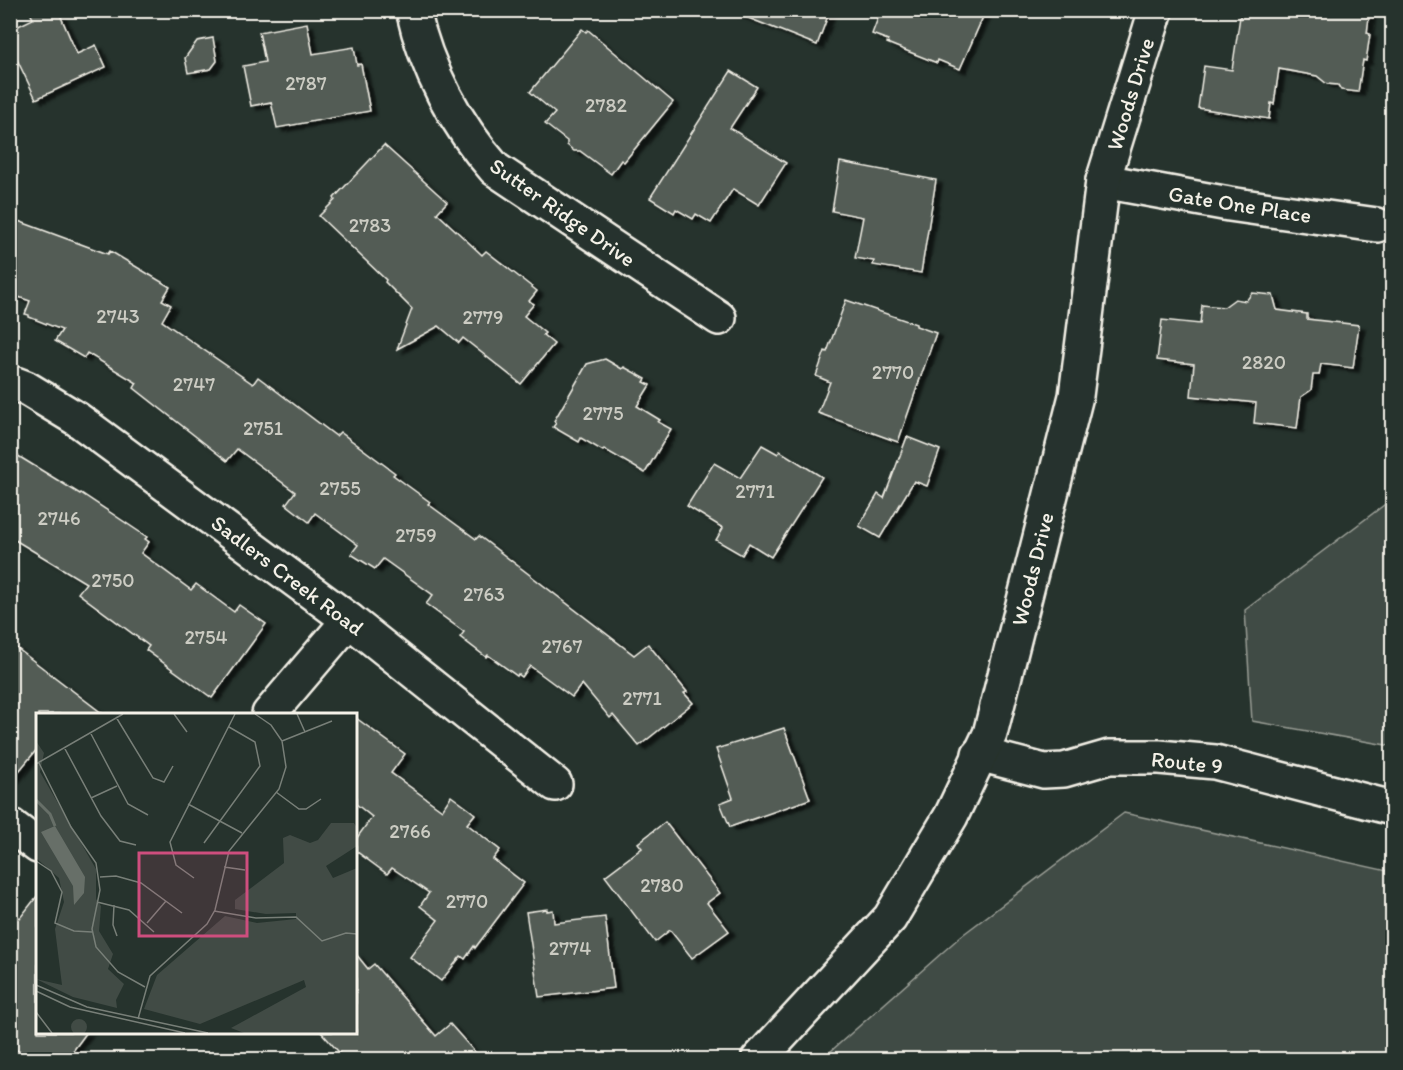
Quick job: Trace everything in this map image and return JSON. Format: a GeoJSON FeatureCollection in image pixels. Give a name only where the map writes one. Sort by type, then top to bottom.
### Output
{"type":"FeatureCollection","features":[{"type":"Feature","properties":{"kind":"street","name":"Sutter Ridge Drive"},"geometry":{"type":"LineString","coordinates":[[413,10],[425,52],[439,84],[478,149],[495,169],[719,318]]}},
{"type":"Feature","properties":{"kind":"street","name":"Woods Drive"},"geometry":{"type":"LineString","coordinates":[[758,1059],[890,918],[951,816],[990,734],[1076,396],[1103,181],[1156,10]]}},
{"type":"Feature","properties":{"kind":"street","name":"Gate One Place"},"geometry":{"type":"LineString","coordinates":[[1103,181],[1229,204],[1377,225]]}},
{"type":"Feature","properties":{"kind":"street","name":"Sadlers Creek Road"},"geometry":{"type":"LineString","coordinates":[[10,382],[26,388],[77,419],[349,620],[555,784]]}},
{"type":"Feature","properties":{"kind":"street"},"geometry":{"type":"LineString","coordinates":[[270,713],[349,620]]}},
{"type":"Feature","properties":{"kind":"street","name":"Route 9"},"geometry":{"type":"LineString","coordinates":[[979,754],[1044,771],[1064,770],[1109,757],[1159,757],[1215,762],[1392,808]]}},
{"type":"Feature","properties":{"kind":"street"},"geometry":{"type":"LineString","coordinates":[[10,825],[36,844]]}},
{"type":"Feature","properties":{"kind":"shaded area"},"geometry":{"type":"Polygon","coordinates":[[[1392,499],[1392,746],[1252,721],[1245,610],[1392,499]]]}},
{"type":"Feature","properties":{"kind":"shaded area"},"geometry":{"type":"Polygon","coordinates":[[[1124,813],[1392,872],[1392,1059],[822,1059],[961,936],[1124,813]]]}},
{"type":"Feature","properties":{"kind":"building"},"geometry":{"type":"Polygon","coordinates":[[[29,10],[58,10],[77,54],[96,45],[106,67],[36,99],[10,45],[10,30],[33,19],[29,10]]]}},
{"type":"Feature","properties":{"kind":"building"},"geometry":{"type":"Polygon","coordinates":[[[733,10],[830,10],[817,45],[733,12],[733,10]]]}},
{"type":"Feature","properties":{"kind":"building"},"geometry":{"type":"Polygon","coordinates":[[[881,10],[986,10],[960,69],[938,60],[937,63],[887,43],[888,40],[872,34],[881,10]]]}},
{"type":"Feature","properties":{"kind":"building"},"geometry":{"type":"Polygon","coordinates":[[[1241,10],[1370,10],[1367,33],[1370,34],[1358,92],[1341,90],[1338,85],[1327,84],[1317,76],[1279,69],[1274,104],[1271,103],[1269,119],[1198,108],[1204,66],[1232,70],[1241,10]]]}},
{"type":"Feature","properties":{"kind":"building"},"geometry":{"type":"Polygon","coordinates":[[[307,23],[313,54],[354,47],[357,65],[361,64],[370,111],[277,128],[271,102],[251,106],[243,66],[265,62],[259,32],[307,23]]]}},
{"type":"Feature","properties":{"kind":"building"},"geometry":{"type":"Polygon","coordinates":[[[582,29],[586,32],[588,30],[673,102],[624,162],[621,160],[611,174],[580,151],[574,151],[567,145],[567,141],[545,124],[555,113],[530,92],[582,29]]]}},
{"type":"Feature","properties":{"kind":"building"},"geometry":{"type":"Polygon","coordinates":[[[213,38],[217,61],[211,69],[188,73],[185,58],[197,41],[213,38]]]}},
{"type":"Feature","properties":{"kind":"building"},"geometry":{"type":"Polygon","coordinates":[[[731,71],[757,87],[730,128],[786,163],[759,205],[733,189],[711,223],[696,214],[693,219],[676,209],[674,213],[650,198],[731,71]]]}},
{"type":"Feature","properties":{"kind":"building"},"geometry":{"type":"Polygon","coordinates":[[[384,145],[447,202],[437,213],[482,255],[486,251],[537,291],[529,301],[534,304],[524,316],[545,333],[543,335],[554,344],[521,384],[463,338],[459,343],[439,326],[397,349],[412,309],[385,282],[386,280],[319,216],[384,145]]]}},
{"type":"Feature","properties":{"kind":"building"},"geometry":{"type":"Polygon","coordinates":[[[840,162],[936,180],[921,273],[873,265],[874,261],[855,258],[863,217],[832,211],[840,162]]]}},
{"type":"Feature","properties":{"kind":"building"},"geometry":{"type":"Polygon","coordinates":[[[10,218],[108,254],[110,251],[170,287],[162,300],[171,305],[162,321],[253,384],[258,377],[336,436],[340,432],[395,473],[393,475],[430,502],[428,504],[476,539],[479,536],[634,655],[648,644],[687,692],[684,693],[693,703],[639,746],[613,715],[610,718],[582,684],[572,697],[530,666],[522,677],[518,674],[517,676],[488,655],[486,657],[460,637],[464,632],[426,604],[433,595],[383,559],[375,569],[351,554],[358,545],[315,513],[309,522],[286,504],[295,492],[237,449],[227,461],[134,388],[137,383],[87,353],[84,358],[55,341],[62,330],[25,314],[30,301],[10,294],[10,218]]]}},
{"type":"Feature","properties":{"kind":"building"},"geometry":{"type":"Polygon","coordinates":[[[1252,293],[1273,295],[1277,310],[1307,314],[1307,319],[1359,325],[1353,368],[1321,364],[1319,375],[1313,375],[1311,390],[1301,397],[1297,428],[1254,423],[1256,403],[1191,396],[1194,364],[1157,360],[1162,320],[1200,324],[1202,305],[1224,307],[1235,299],[1246,301],[1252,293]]]}},
{"type":"Feature","properties":{"kind":"building"},"geometry":{"type":"Polygon","coordinates":[[[846,300],[936,333],[898,442],[818,413],[830,382],[816,376],[846,300]]]}},
{"type":"Feature","properties":{"kind":"building"},"geometry":{"type":"Polygon","coordinates":[[[605,359],[646,379],[644,382],[650,385],[637,406],[671,429],[645,473],[604,449],[603,451],[581,438],[579,442],[553,427],[556,423],[554,421],[587,364],[605,359]]]}},
{"type":"Feature","properties":{"kind":"building"},"geometry":{"type":"Polygon","coordinates":[[[907,437],[940,450],[927,486],[914,481],[880,538],[859,526],[878,494],[884,498],[907,437]]]}},
{"type":"Feature","properties":{"kind":"building"},"geometry":{"type":"Polygon","coordinates":[[[762,445],[778,454],[780,451],[822,477],[771,557],[749,543],[742,555],[716,540],[723,528],[687,506],[714,463],[740,478],[762,445]]]}},
{"type":"Feature","properties":{"kind":"building"},"geometry":{"type":"Polygon","coordinates":[[[10,451],[81,493],[147,537],[145,539],[149,542],[141,553],[191,590],[196,584],[234,612],[239,605],[266,624],[212,698],[146,650],[149,646],[78,593],[86,583],[10,537],[10,451]]]}},
{"type":"Feature","properties":{"kind":"building"},"geometry":{"type":"Polygon","coordinates":[[[10,643],[102,713],[36,713],[36,750],[10,782],[10,643]]]}},
{"type":"Feature","properties":{"kind":"building"},"geometry":{"type":"Polygon","coordinates":[[[357,719],[405,754],[391,773],[442,810],[451,796],[475,814],[467,824],[500,850],[493,859],[524,883],[475,948],[474,946],[465,959],[461,956],[441,981],[410,957],[438,920],[420,906],[429,893],[392,868],[387,874],[357,852],[357,838],[372,817],[357,805],[357,719]]]}},
{"type":"Feature","properties":{"kind":"building"},"geometry":{"type":"Polygon","coordinates":[[[784,728],[810,799],[730,827],[720,803],[733,798],[716,749],[784,728]]]}},
{"type":"Feature","properties":{"kind":"building"},"geometry":{"type":"Polygon","coordinates":[[[665,822],[720,893],[707,903],[729,931],[692,958],[670,930],[655,942],[605,876],[642,848],[638,843],[665,822]]]}},
{"type":"Feature","properties":{"kind":"building"},"geometry":{"type":"Polygon","coordinates":[[[36,898],[36,1034],[86,1034],[67,1059],[30,1059],[10,1045],[10,910],[20,918],[36,898]]]}},
{"type":"Feature","properties":{"kind":"building"},"geometry":{"type":"Polygon","coordinates":[[[547,909],[547,911],[553,910],[554,923],[605,917],[614,988],[539,997],[526,912],[547,909]]]}},
{"type":"Feature","properties":{"kind":"building"},"geometry":{"type":"Polygon","coordinates":[[[357,955],[368,969],[374,964],[436,1036],[450,1024],[481,1059],[345,1059],[323,1034],[357,1034],[357,955]]]}}]}
